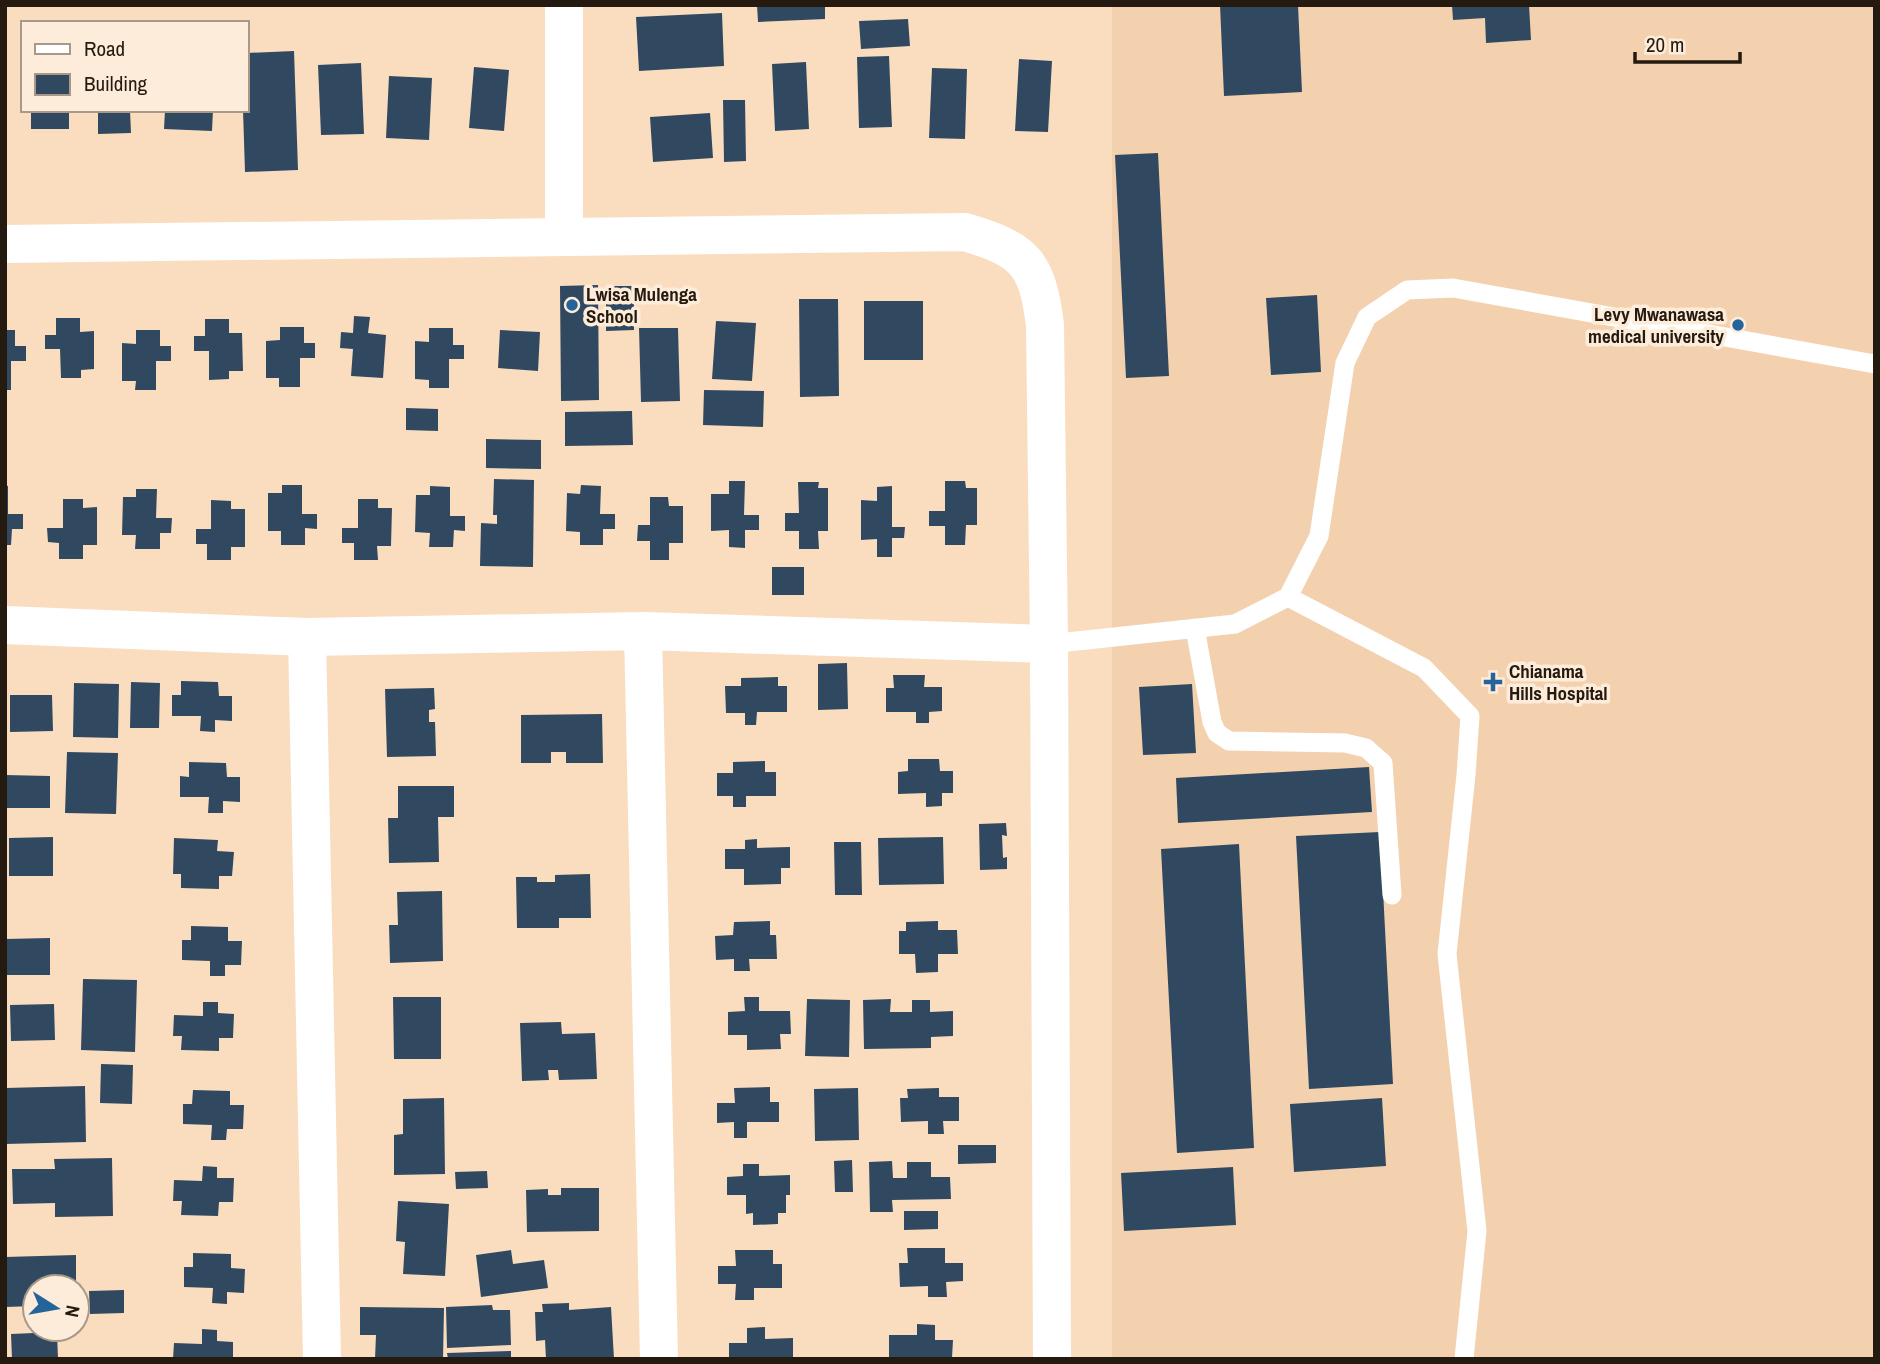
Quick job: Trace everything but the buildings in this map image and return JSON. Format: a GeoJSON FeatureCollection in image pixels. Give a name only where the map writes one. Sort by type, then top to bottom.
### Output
{"type":"FeatureCollection","features":[{"type":"Feature","properties":{"kind":"street"},"geometry":{"type":"LineString","coordinates":[[565,5],[565,236]]}},
{"type":"Feature","properties":{"kind":"street"},"geometry":{"type":"LineString","coordinates":[[5,244],[965,232],[998,242],[1024,260],[1040,288],[1045,324],[1052,1359]]}},
{"type":"Feature","properties":{"kind":"street"},"geometry":{"type":"LineString","coordinates":[[5,625],[307,637],[643,631],[1049,644]]}},
{"type":"Feature","properties":{"kind":"street"},"geometry":{"type":"LineString","coordinates":[[643,631],[659,1359]]}},
{"type":"Feature","properties":{"kind":"street"},"geometry":{"type":"LineString","coordinates":[[307,637],[323,1359]]}},
{"type":"Feature","properties":{"kind":"lane"},"geometry":{"type":"LineString","coordinates":[[1049,644],[1235,624],[1288,597],[1319,536],[1345,363],[1367,317],[1407,290],[1453,288],[1875,364]]}},
{"type":"Feature","properties":{"kind":"lane"},"geometry":{"type":"LineString","coordinates":[[1288,597],[1424,668],[1470,716],[1447,954],[1477,1231],[1464,1359]]}},
{"type":"Feature","properties":{"kind":"lane"},"geometry":{"type":"LineString","coordinates":[[1195,628],[1212,722],[1217,733],[1229,741],[1346,743],[1366,748],[1383,762],[1392,895]]}},
{"type":"Feature","properties":{"kind":"shaded area","name":"Chianama Hills Hospital"},"geometry":{"type":"Polygon","coordinates":[[[1112,5],[1875,5],[1875,1359],[1112,1359],[1112,5]]]}},
{"type":"Feature","properties":{"kind":"place","name":"Lwisa Mulenga School"},"geometry":{"type":"Point","coordinates":[572,305]}},
{"type":"Feature","properties":{"kind":"place","name":"Levy Mwanawasa medical university"},"geometry":{"type":"Point","coordinates":[1738,325]}},
{"type":"Feature","properties":{"kind":"place","name":"Chianama Hills Hospital"},"geometry":{"type":"Point","coordinates":[1493,682]}}]}
